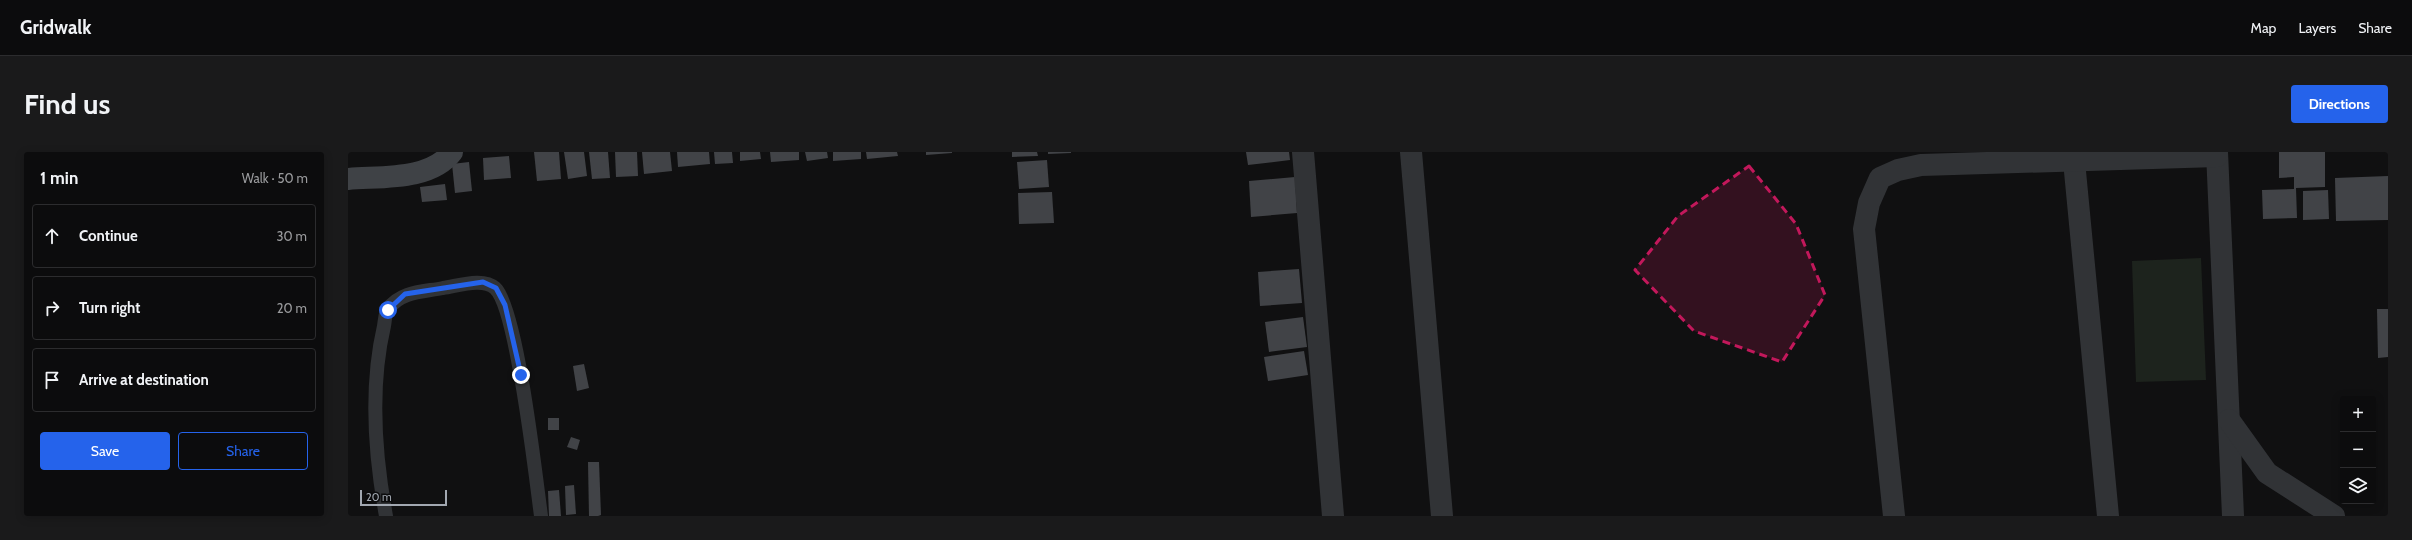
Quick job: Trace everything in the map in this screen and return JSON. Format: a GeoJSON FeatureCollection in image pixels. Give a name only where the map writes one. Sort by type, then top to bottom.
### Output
{"type":"FeatureCollection","features":[{"type":"Feature","properties":{"kind":"street"},"geometry":{"type":"LineString","coordinates":[[348,178],[418,172],[434,167],[448,158],[452,152]]}},
{"type":"Feature","properties":{"kind":"street"},"geometry":{"type":"LineString","coordinates":[[1303,152],[1333,516]]}},
{"type":"Feature","properties":{"kind":"street"},"geometry":{"type":"LineString","coordinates":[[1411,152],[1442,516]]}},
{"type":"Feature","properties":{"kind":"street"},"geometry":{"type":"LineString","coordinates":[[1894,516],[1864,229],[1868,204],[1880,178],[1898,170],[1921,165],[2074,161],[2217,154],[2233,516]]}},
{"type":"Feature","properties":{"kind":"street"},"geometry":{"type":"LineString","coordinates":[[2074,161],[2108,516]]}},
{"type":"Feature","properties":{"kind":"street"},"geometry":{"type":"LineString","coordinates":[[2229,420],[2267,473],[2334,516]]}},
{"type":"Feature","properties":{"kind":"lane"},"geometry":{"type":"LineString","coordinates":[[386,516],[380,485],[375,388],[379,345],[388,310],[405,294],[483,282],[496,288],[505,305],[521,375],[541,516]]}},
{"type":"Feature","properties":{"kind":"highlighted area"},"geometry":{"type":"Polygon","coordinates":[[[1749,166],[1796,224],[1825,295],[1782,362],[1694,331],[1635,270],[1678,216],[1749,166]]]}},
{"type":"Feature","properties":{"kind":"shaded area"},"geometry":{"type":"Polygon","coordinates":[[[2201,258],[2206,380],[2136,382],[2132,261],[2201,258]]]}},
{"type":"Feature","properties":{"kind":"building"},"geometry":{"type":"Polygon","coordinates":[[[534,152],[559,152],[561,179],[537,181],[534,152]]]}},
{"type":"Feature","properties":{"kind":"building"},"geometry":{"type":"Polygon","coordinates":[[[564,152],[584,152],[587,176],[568,179],[564,152]]]}},
{"type":"Feature","properties":{"kind":"building"},"geometry":{"type":"Polygon","coordinates":[[[589,152],[608,152],[610,178],[592,179],[589,152]]]}},
{"type":"Feature","properties":{"kind":"building"},"geometry":{"type":"Polygon","coordinates":[[[615,152],[637,152],[638,176],[616,177],[615,152]]]}},
{"type":"Feature","properties":{"kind":"building"},"geometry":{"type":"Polygon","coordinates":[[[642,152],[670,152],[672,171],[644,174],[642,152]]]}},
{"type":"Feature","properties":{"kind":"building"},"geometry":{"type":"Polygon","coordinates":[[[677,152],[709,152],[710,164],[678,167],[677,152]]]}},
{"type":"Feature","properties":{"kind":"building"},"geometry":{"type":"Polygon","coordinates":[[[714,152],[732,152],[733,163],[715,164],[714,152]]]}},
{"type":"Feature","properties":{"kind":"building"},"geometry":{"type":"Polygon","coordinates":[[[740,152],[760,152],[761,159],[740,161],[740,152]]]}},
{"type":"Feature","properties":{"kind":"building"},"geometry":{"type":"Polygon","coordinates":[[[770,152],[799,152],[799,160],[771,162],[770,152]]]}},
{"type":"Feature","properties":{"kind":"building"},"geometry":{"type":"Polygon","coordinates":[[[805,152],[827,152],[828,158],[807,161],[805,152]]]}},
{"type":"Feature","properties":{"kind":"building"},"geometry":{"type":"Polygon","coordinates":[[[833,152],[861,152],[861,159],[833,161],[833,152]]]}},
{"type":"Feature","properties":{"kind":"building"},"geometry":{"type":"Polygon","coordinates":[[[866,152],[897,152],[898,156],[867,159],[866,152]]]}},
{"type":"Feature","properties":{"kind":"building"},"geometry":{"type":"Polygon","coordinates":[[[926,152],[952,152],[952,153],[926,155],[926,152]]]}},
{"type":"Feature","properties":{"kind":"building"},"geometry":{"type":"Polygon","coordinates":[[[1012,152],[1037,152],[1038,156],[1012,157],[1012,152]]]}},
{"type":"Feature","properties":{"kind":"building"},"geometry":{"type":"Polygon","coordinates":[[[1048,152],[1071,152],[1071,153],[1048,154],[1048,152]]]}},
{"type":"Feature","properties":{"kind":"building"},"geometry":{"type":"Polygon","coordinates":[[[1246,152],[1289,152],[1290,160],[1248,165],[1246,152]]]}},
{"type":"Feature","properties":{"kind":"building"},"geometry":{"type":"Polygon","coordinates":[[[2279,152],[2325,152],[2325,187],[2296,188],[2297,218],[2263,219],[2262,190],[2294,189],[2294,177],[2279,178],[2279,152]]]}},
{"type":"Feature","properties":{"kind":"building"},"geometry":{"type":"Polygon","coordinates":[[[509,156],[511,178],[484,180],[483,158],[509,156]]]}},
{"type":"Feature","properties":{"kind":"building"},"geometry":{"type":"Polygon","coordinates":[[[1047,160],[1049,187],[1019,189],[1017,162],[1047,160]]]}},
{"type":"Feature","properties":{"kind":"building"},"geometry":{"type":"Polygon","coordinates":[[[469,162],[472,191],[455,193],[452,164],[469,162]]]}},
{"type":"Feature","properties":{"kind":"building"},"geometry":{"type":"Polygon","coordinates":[[[2388,176],[2388,220],[2336,221],[2335,178],[2388,176]]]}},
{"type":"Feature","properties":{"kind":"building"},"geometry":{"type":"Polygon","coordinates":[[[1295,177],[1297,213],[1251,217],[1249,181],[1295,177]]]}},
{"type":"Feature","properties":{"kind":"building"},"geometry":{"type":"Polygon","coordinates":[[[445,184],[447,200],[422,202],[420,187],[445,184]]]}},
{"type":"Feature","properties":{"kind":"building"},"geometry":{"type":"Polygon","coordinates":[[[2328,190],[2329,219],[2303,220],[2303,191],[2328,190]]]}},
{"type":"Feature","properties":{"kind":"building"},"geometry":{"type":"Polygon","coordinates":[[[1052,192],[1054,223],[1019,224],[1018,193],[1052,192]]]}},
{"type":"Feature","properties":{"kind":"building"},"geometry":{"type":"Polygon","coordinates":[[[1299,269],[1302,303],[1260,306],[1258,272],[1299,269]]]}},
{"type":"Feature","properties":{"kind":"building"},"geometry":{"type":"Polygon","coordinates":[[[2377,309],[2388,309],[2388,357],[2378,358],[2377,309]]]}},
{"type":"Feature","properties":{"kind":"building"},"geometry":{"type":"Polygon","coordinates":[[[1303,317],[1307,347],[1269,352],[1265,322],[1303,317]]]}},
{"type":"Feature","properties":{"kind":"building"},"geometry":{"type":"Polygon","coordinates":[[[1304,351],[1308,375],[1268,381],[1264,357],[1304,351]]]}},
{"type":"Feature","properties":{"kind":"building"},"geometry":{"type":"Polygon","coordinates":[[[584,364],[589,388],[577,391],[573,366],[584,364]]]}},
{"type":"Feature","properties":{"kind":"building"},"geometry":{"type":"Polygon","coordinates":[[[548,418],[559,418],[559,430],[548,430],[548,418]]]}},
{"type":"Feature","properties":{"kind":"building"},"geometry":{"type":"Polygon","coordinates":[[[571,437],[580,440],[577,450],[567,447],[571,437]]]}},
{"type":"Feature","properties":{"kind":"building"},"geometry":{"type":"Polygon","coordinates":[[[588,462],[599,462],[601,515],[598,516],[589,516],[588,462]]]}},
{"type":"Feature","properties":{"kind":"building"},"geometry":{"type":"Polygon","coordinates":[[[574,485],[576,514],[566,515],[565,486],[574,485]]]}},
{"type":"Feature","properties":{"kind":"building"},"geometry":{"type":"Polygon","coordinates":[[[559,490],[561,516],[549,516],[548,491],[559,490]]]}},
{"type":"Feature","properties":{"kind":"route"},"geometry":{"type":"LineString","coordinates":[[388,310],[405,294],[483,282],[496,288],[505,305],[521,375]]}}]}
